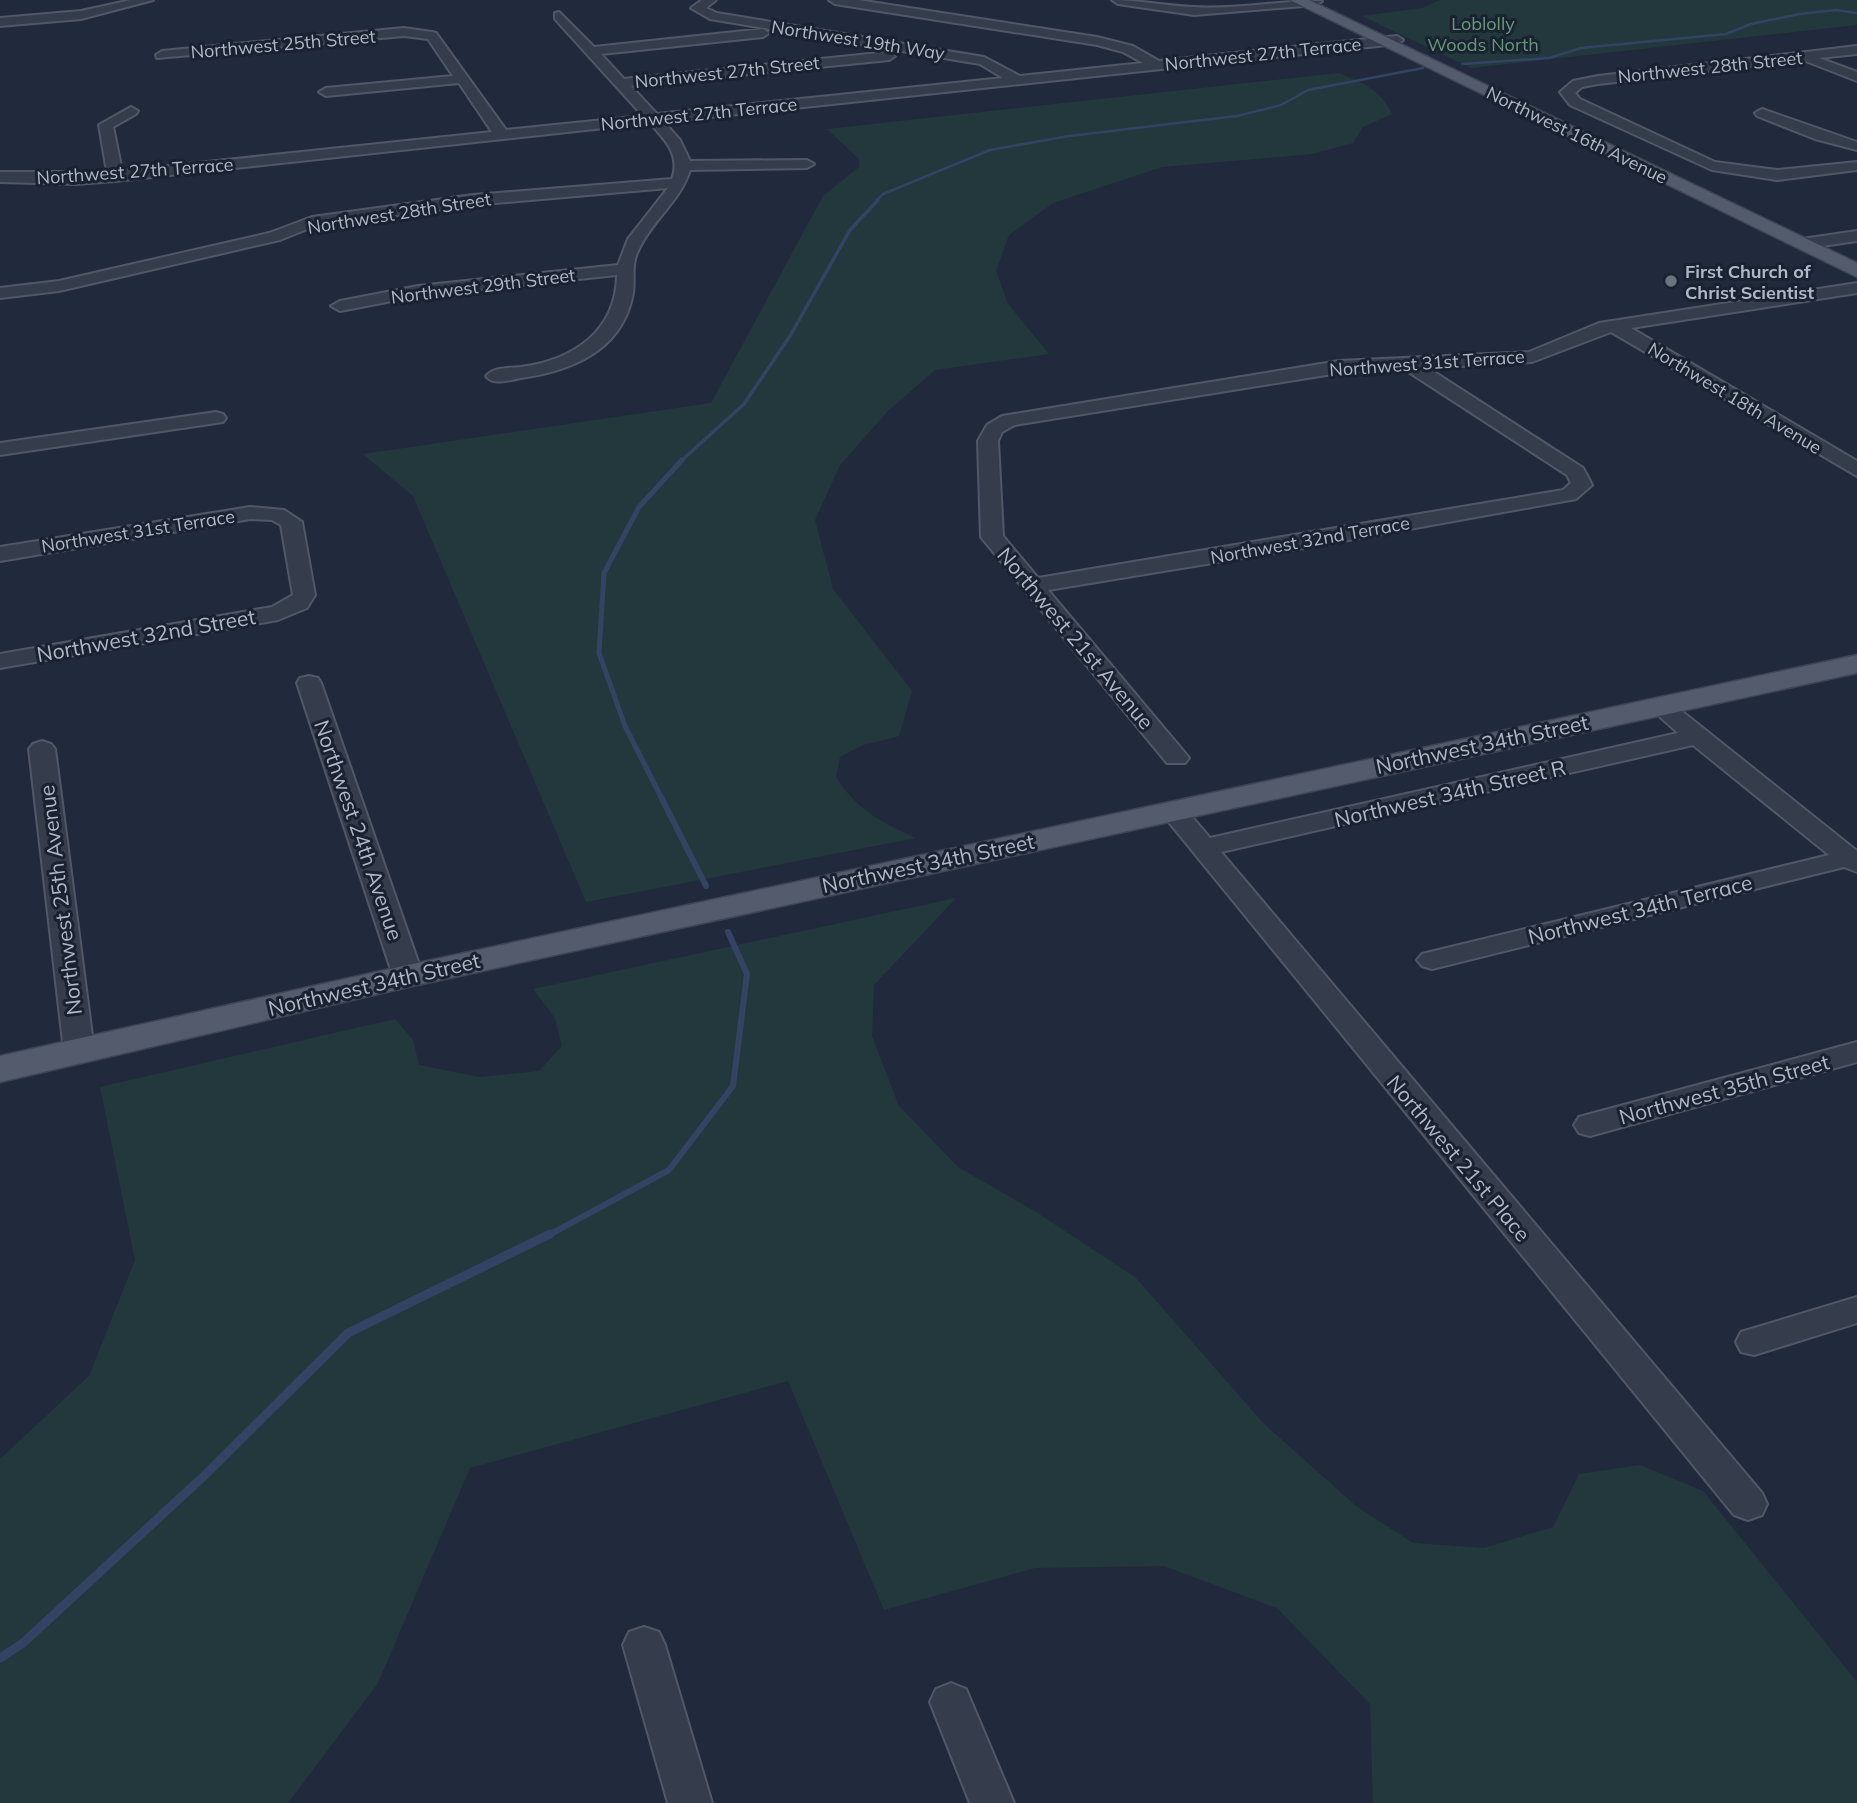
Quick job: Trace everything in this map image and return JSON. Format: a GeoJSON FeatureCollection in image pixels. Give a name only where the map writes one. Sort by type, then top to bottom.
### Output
{"type":"FeatureCollection","features":[{"type":"Feature","properties":{"kind":"main road","name":"Northwest 16th Avenue"},"geometry":{"type":"LineString","coordinates":[[1307,1],[1811,243],[1857,260]]}},
{"type":"Feature","properties":{"kind":"main road","name":"Northwest 16th Avenue"},"geometry":{"type":"LineString","coordinates":[[1811,243],[1857,271]]}},
{"type":"Feature","properties":{"kind":"main road","name":"Northwest 34th Street"},"geometry":{"type":"LineString","coordinates":[[0,1069],[408,976],[1857,664]]}},
{"type":"Feature","properties":{"kind":"street"},"geometry":{"type":"LineString","coordinates":[[0,22],[81,15],[147,0]]}},
{"type":"Feature","properties":{"kind":"street","name":"Northwest 19th Way"},"geometry":{"type":"LineString","coordinates":[[710,0],[697,7],[714,16],[984,61],[1017,80]]}},
{"type":"Feature","properties":{"kind":"street"},"geometry":{"type":"LineString","coordinates":[[835,0],[1097,41],[1128,49],[1156,65]]}},
{"type":"Feature","properties":{"kind":"street"},"geometry":{"type":"LineString","coordinates":[[1118,0],[1194,10],[1307,1]]}},
{"type":"Feature","properties":{"kind":"street"},"geometry":{"type":"LineString","coordinates":[[495,376],[544,369],[581,357],[597,343],[614,319],[624,295],[629,252],[680,183],[685,166],[680,149],[559,16]]}},
{"type":"Feature","properties":{"kind":"street"},"geometry":{"type":"LineString","coordinates":[[591,51],[789,28]]}},
{"type":"Feature","properties":{"kind":"street","name":"Northwest 25th Street"},"geometry":{"type":"LineString","coordinates":[[162,55],[404,32],[432,36],[462,79]]}},
{"type":"Feature","properties":{"kind":"street","name":"Northwest 27th Terrace"},"geometry":{"type":"LineString","coordinates":[[0,177],[115,176],[1390,41]]}},
{"type":"Feature","properties":{"kind":"street","name":"Northwest 27th Street"},"geometry":{"type":"LineString","coordinates":[[621,83],[894,55],[916,50]]}},
{"type":"Feature","properties":{"kind":"street","name":"Northwest 28th Street"},"geometry":{"type":"LineString","coordinates":[[1631,129],[1575,102],[1567,92],[1578,84],[1598,80],[1857,50]]}},
{"type":"Feature","properties":{"kind":"street"},"geometry":{"type":"LineString","coordinates":[[1803,57],[1857,77]]}},
{"type":"Feature","properties":{"kind":"street"},"geometry":{"type":"LineString","coordinates":[[326,92],[462,79],[502,135]]}},
{"type":"Feature","properties":{"kind":"street"},"geometry":{"type":"LineString","coordinates":[[115,176],[106,125],[131,111]]}},
{"type":"Feature","properties":{"kind":"street"},"geometry":{"type":"LineString","coordinates":[[1762,113],[1820,136],[1857,146]]}},
{"type":"Feature","properties":{"kind":"street"},"geometry":{"type":"LineString","coordinates":[[1593,138],[1631,129],[1712,166],[1777,175],[1857,166]]}},
{"type":"Feature","properties":{"kind":"street"},"geometry":{"type":"LineString","coordinates":[[1593,138],[1646,136]]}},
{"type":"Feature","properties":{"kind":"street"},"geometry":{"type":"LineString","coordinates":[[685,166],[807,163]]}},
{"type":"Feature","properties":{"kind":"street","name":"Northwest 28th Street"},"geometry":{"type":"LineString","coordinates":[[0,293],[59,286],[261,241],[312,222],[472,200],[680,183]]}},
{"type":"Feature","properties":{"kind":"street"},"geometry":{"type":"LineString","coordinates":[[1811,243],[1857,236]]}},
{"type":"Feature","properties":{"kind":"street","name":"Northwest 29th Street"},"geometry":{"type":"LineString","coordinates":[[340,306],[418,292],[626,269]]}},
{"type":"Feature","properties":{"kind":"street","name":"Northwest 31st Terrace"},"geometry":{"type":"LineString","coordinates":[[994,429],[1009,420],[1326,369],[1532,357],[1599,328],[1857,288]]}},
{"type":"Feature","properties":{"kind":"street","name":"Northwest 18th Avenue"},"geometry":{"type":"LineString","coordinates":[[1614,326],[1857,470]]}},
{"type":"Feature","properties":{"kind":"street","name":"Northwest 32nd Terrace"},"geometry":{"type":"LineString","coordinates":[[1034,585],[1569,495],[1582,485],[1576,472],[1409,364]]}},
{"type":"Feature","properties":{"kind":"street"},"geometry":{"type":"LineString","coordinates":[[0,449],[216,418]]}},
{"type":"Feature","properties":{"kind":"street","name":"Northwest 21st Avenue"},"geometry":{"type":"LineString","coordinates":[[994,429],[988,441],[992,537],[1176,758]]}},
{"type":"Feature","properties":{"kind":"street","name":"Northwest 31st Terrace"},"geometry":{"type":"LineString","coordinates":[[0,554],[250,513],[277,514],[291,522],[304,595],[292,608]]}},
{"type":"Feature","properties":{"kind":"street","name":"Northwest 32nd Street"},"geometry":{"type":"LineString","coordinates":[[0,661],[292,608]]}},
{"type":"Feature","properties":{"kind":"street","name":"Northwest 24th Avenue"},"geometry":{"type":"LineString","coordinates":[[309,683],[408,976]]}},
{"type":"Feature","properties":{"kind":"street"},"geometry":{"type":"LineString","coordinates":[[1660,706],[1853,861]]}},
{"type":"Feature","properties":{"kind":"street","name":"Northwest 34th Street R"},"geometry":{"type":"LineString","coordinates":[[1202,848],[1698,736]]}},
{"type":"Feature","properties":{"kind":"street","name":"Northwest 25th Avenue"},"geometry":{"type":"LineString","coordinates":[[42,749],[79,1051]]}},
{"type":"Feature","properties":{"kind":"street","name":"Northwest 21st Place"},"geometry":{"type":"LineString","coordinates":[[1172,810],[1748,1504]]}},
{"type":"Feature","properties":{"kind":"street","name":"Northwest 34th Terrace"},"geometry":{"type":"LineString","coordinates":[[1432,960],[1853,861]]}},
{"type":"Feature","properties":{"kind":"street","name":"Northwest 35th Street"},"geometry":{"type":"LineString","coordinates":[[1590,1125],[1857,1052]]}},
{"type":"Feature","properties":{"kind":"street"},"geometry":{"type":"LineString","coordinates":[[1754,1342],[1857,1310]]}},
{"type":"Feature","properties":{"kind":"street"},"geometry":{"type":"LineString","coordinates":[[644,1645],[690,1803]]}},
{"type":"Feature","properties":{"kind":"street"},"geometry":{"type":"LineString","coordinates":[[951,1702],[992,1803]]}},
{"type":"Feature","properties":{"kind":"green space","name":"Loblolly Woods North"},"geometry":{"type":"Polygon","coordinates":[[[1440,0],[1857,0],[1857,25],[1471,68],[1362,16],[1422,8],[1440,0]]]}},
{"type":"Feature","properties":{"kind":"green space"},"geometry":{"type":"Polygon","coordinates":[[[1339,73],[1377,93],[1392,114],[1363,127],[1353,143],[1312,154],[1162,167],[1053,203],[1009,235],[996,271],[1008,304],[1049,354],[935,370],[888,411],[840,465],[815,520],[833,589],[912,691],[899,736],[863,745],[840,757],[836,777],[852,798],[871,814],[916,838],[586,902],[413,496],[363,454],[711,403],[823,196],[859,167],[859,159],[827,129],[1339,73]]]}},
{"type":"Feature","properties":{"kind":"green space"},"geometry":{"type":"Polygon","coordinates":[[[956,898],[874,985],[872,1036],[899,1106],[958,1167],[1036,1212],[1136,1278],[1264,1424],[1356,1506],[1413,1543],[1484,1548],[1553,1527],[1579,1474],[1640,1465],[1703,1491],[1857,1682],[1857,1803],[1373,1803],[1370,1704],[1277,1608],[1164,1566],[1035,1568],[884,1610],[788,1381],[470,1468],[378,1683],[288,1803],[0,1803],[0,1459],[89,1376],[135,1260],[100,1087],[395,1019],[413,1040],[419,1065],[479,1077],[539,1071],[562,1046],[555,1018],[533,989],[956,898]]]}},
{"type":"Feature","properties":{"kind":"waterway"},"geometry":{"type":"LineString","coordinates":[[1462,64],[1549,58],[1581,48],[1726,34],[1751,24],[1800,14],[1836,10],[1857,13]]}},
{"type":"Feature","properties":{"kind":"waterway"},"geometry":{"type":"LineString","coordinates":[[876,201],[883,194],[990,150],[1069,136],[1237,116],[1281,105],[1308,90],[1423,68]]}},
{"type":"Feature","properties":{"kind":"waterway"},"geometry":{"type":"LineString","coordinates":[[681,461],[744,404],[790,336],[850,230],[878,200]]}},
{"type":"Feature","properties":{"kind":"waterway"},"geometry":{"type":"LineString","coordinates":[[662,799],[625,726],[599,653],[604,573],[639,507],[681,461]]}},
{"type":"Feature","properties":{"kind":"waterway"},"geometry":{"type":"LineString","coordinates":[[661,797],[706,886]]}},
{"type":"Feature","properties":{"kind":"waterway"},"geometry":{"type":"LineString","coordinates":[[547,1236],[669,1170],[733,1086],[747,974],[728,932]]}},
{"type":"Feature","properties":{"kind":"waterway"},"geometry":{"type":"LineString","coordinates":[[0,1658],[23,1643],[205,1475],[348,1333],[550,1234]]}},
{"type":"Feature","properties":{"kind":"place","name":"First Church of Christ Scientist"},"geometry":{"type":"Point","coordinates":[1671,281]}}]}
